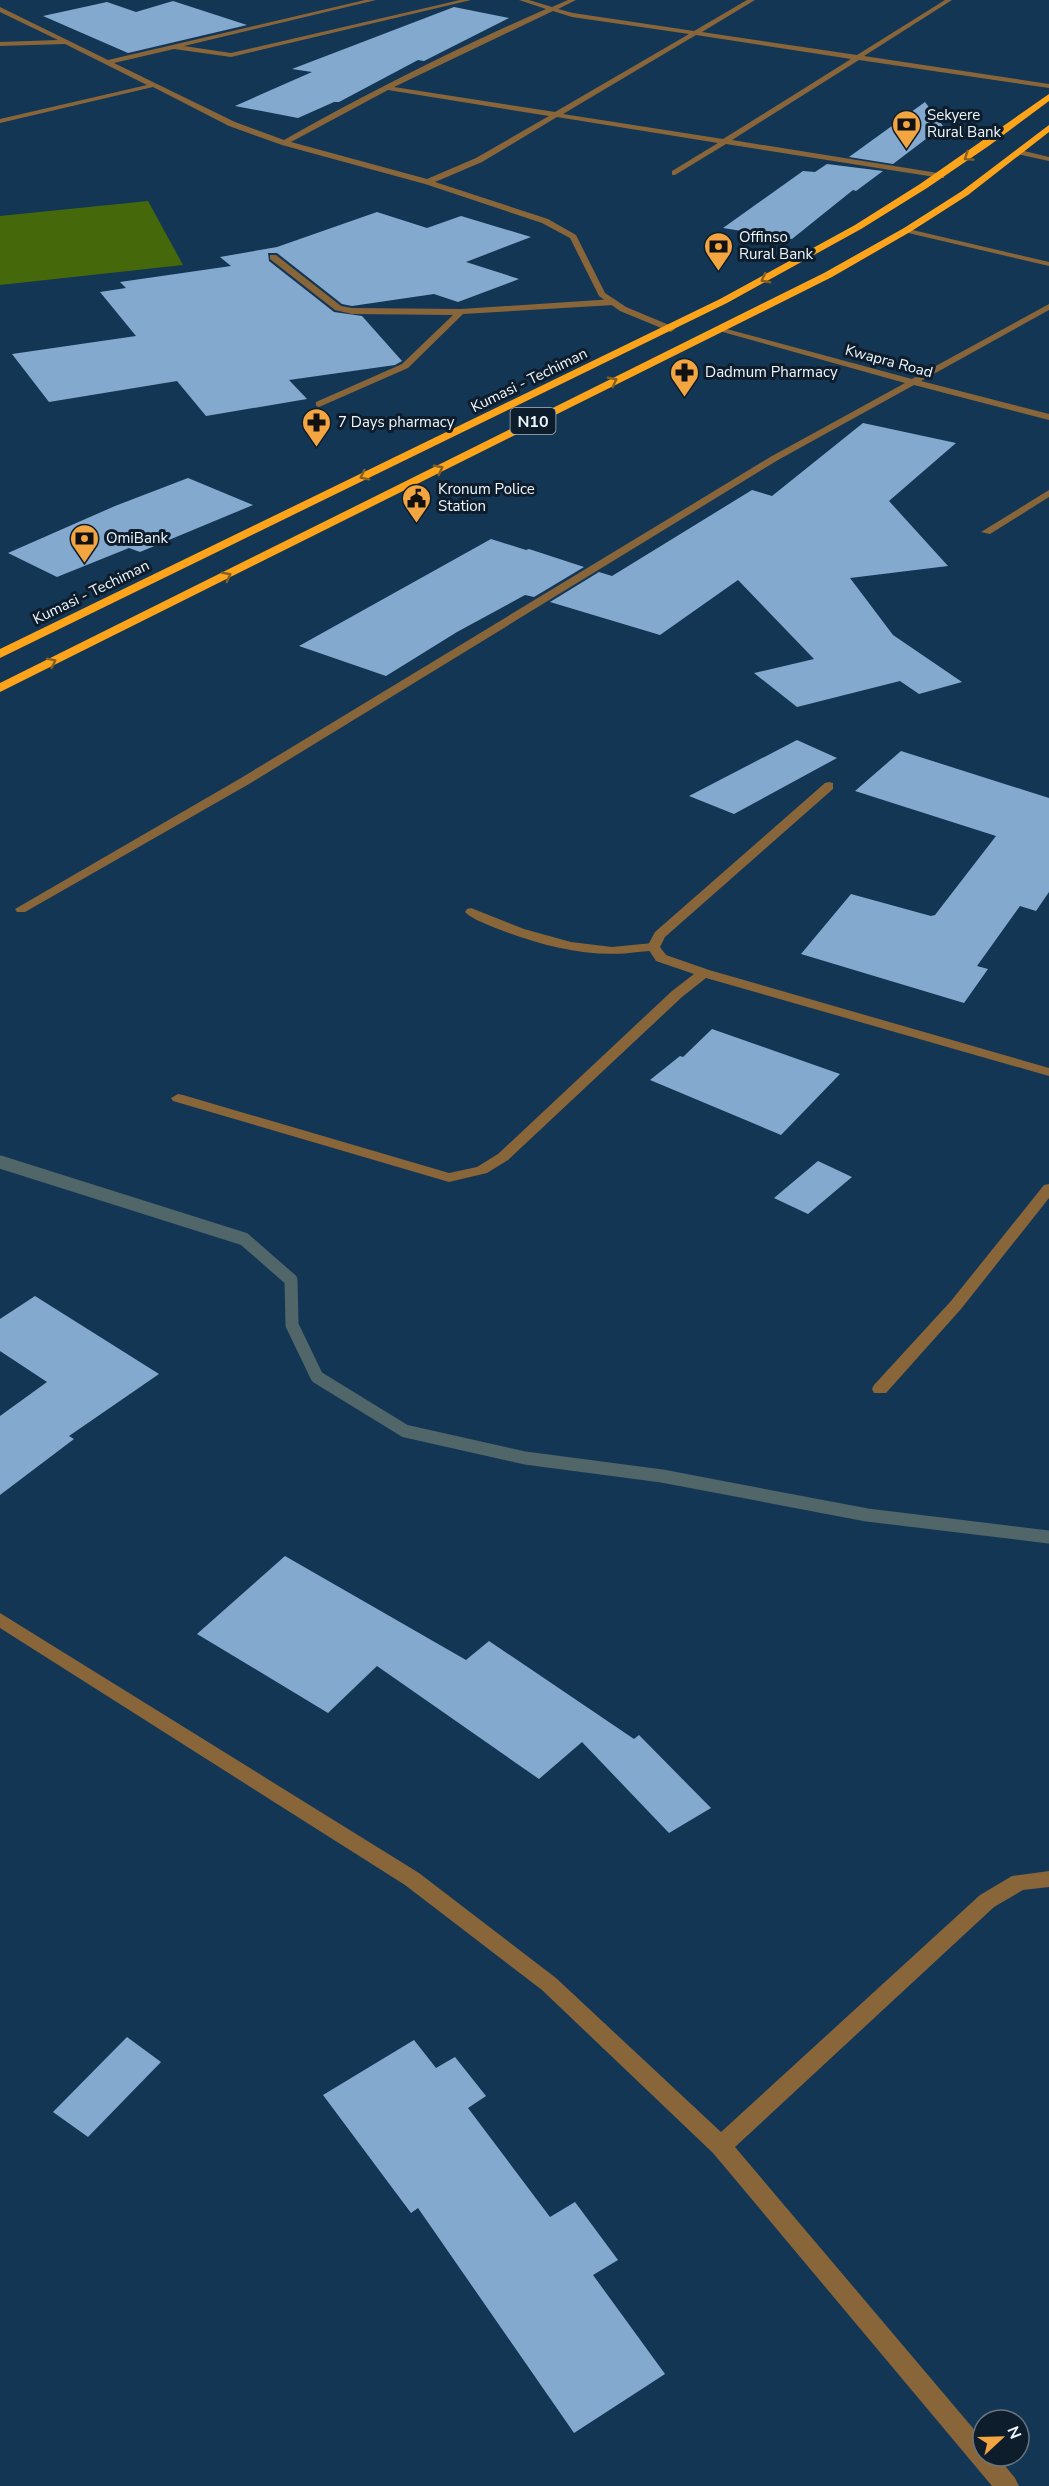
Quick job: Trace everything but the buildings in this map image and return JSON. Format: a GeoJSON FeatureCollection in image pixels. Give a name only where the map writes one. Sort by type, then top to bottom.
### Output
{"type":"FeatureCollection","features":[{"type":"Feature","properties":{"kind":"highway","name":"Kumasi - Techiman"},"geometry":{"type":"LineString","coordinates":[[0,654],[140,584],[671,329],[819,250],[941,176],[1049,98]]}},
{"type":"Feature","properties":{"kind":"highway","name":"N10"},"geometry":{"type":"LineString","coordinates":[[0,688],[828,275],[907,230],[965,193],[1049,128]]}},
{"type":"Feature","properties":{"kind":"street"},"geometry":{"type":"LineString","coordinates":[[108,62],[373,0]]}},
{"type":"Feature","properties":{"kind":"street"},"geometry":{"type":"LineString","coordinates":[[175,47],[231,55],[468,0]]}},
{"type":"Feature","properties":{"kind":"street"},"geometry":{"type":"LineString","coordinates":[[522,0],[554,10],[1049,86]]}},
{"type":"Feature","properties":{"kind":"street"},"geometry":{"type":"LineString","coordinates":[[285,143],[500,32],[573,0]]}},
{"type":"Feature","properties":{"kind":"street"},"geometry":{"type":"LineString","coordinates":[[428,182],[479,160],[752,0]]}},
{"type":"Feature","properties":{"kind":"street"},"geometry":{"type":"LineString","coordinates":[[675,173],[948,0]]}},
{"type":"Feature","properties":{"kind":"street"},"geometry":{"type":"LineString","coordinates":[[0,9],[232,124],[285,143],[428,182],[545,221],[573,237],[602,294],[623,309],[671,329]]}},
{"type":"Feature","properties":{"kind":"street"},"geometry":{"type":"LineString","coordinates":[[0,44],[68,42]]}},
{"type":"Feature","properties":{"kind":"street"},"geometry":{"type":"LineString","coordinates":[[0,121],[154,85]]}},
{"type":"Feature","properties":{"kind":"street"},"geometry":{"type":"LineString","coordinates":[[388,88],[941,176]]}},
{"type":"Feature","properties":{"kind":"street"},"geometry":{"type":"LineString","coordinates":[[1020,152],[1049,159]]}},
{"type":"Feature","properties":{"kind":"street"},"geometry":{"type":"LineString","coordinates":[[907,230],[1049,264]]}},
{"type":"Feature","properties":{"kind":"street"},"geometry":{"type":"LineString","coordinates":[[273,257],[338,308],[372,313],[461,312],[614,302]]}},
{"type":"Feature","properties":{"kind":"street"},"geometry":{"type":"LineString","coordinates":[[21,909],[245,781],[775,458],[1049,307]]}},
{"type":"Feature","properties":{"kind":"street"},"geometry":{"type":"LineString","coordinates":[[319,404],[405,366],[461,312]]}},
{"type":"Feature","properties":{"kind":"street","name":"Kwapra Road"},"geometry":{"type":"LineString","coordinates":[[722,329],[912,382],[1049,417]]}},
{"type":"Feature","properties":{"kind":"street"},"geometry":{"type":"LineString","coordinates":[[986,532],[1049,493]]}},
{"type":"Feature","properties":{"kind":"street"},"geometry":{"type":"LineString","coordinates":[[471,912],[507,929],[584,948],[608,951],[652,946],[660,935],[829,786]]}},
{"type":"Feature","properties":{"kind":"street"},"geometry":{"type":"LineString","coordinates":[[652,946],[661,958],[704,973],[1049,1072]]}},
{"type":"Feature","properties":{"kind":"street"},"geometry":{"type":"LineString","coordinates":[[178,1098],[449,1178],[482,1170],[503,1157],[677,994],[704,973]]}},
{"type":"Feature","properties":{"kind":"street"},"geometry":{"type":"LineString","coordinates":[[880,1389],[956,1305],[1049,1188]]}},
{"type":"Feature","properties":{"kind":"street"},"geometry":{"type":"LineString","coordinates":[[0,1619],[412,1879],[549,1984],[721,2146],[1008,2486]]}},
{"type":"Feature","properties":{"kind":"street"},"geometry":{"type":"LineString","coordinates":[[721,2146],[987,1901],[1019,1882],[1049,1879]]}},
{"type":"Feature","properties":{"kind":"green space"},"geometry":{"type":"Polygon","coordinates":[[[148,201],[183,265],[0,285],[0,216],[148,201]]]}},
{"type":"Feature","properties":{"kind":"waterway"},"geometry":{"type":"LineString","coordinates":[[0,1162],[244,1239],[291,1280],[292,1325],[317,1377],[405,1431],[525,1458],[662,1476],[867,1515],[1049,1537]]}},
{"type":"Feature","properties":{"kind":"place","name":"Sekyere Rural Bank"},"geometry":{"type":"Point","coordinates":[906,150]}},
{"type":"Feature","properties":{"kind":"place","name":"Offinso Rural Bank"},"geometry":{"type":"Point","coordinates":[718,272]}},
{"type":"Feature","properties":{"kind":"place","name":"Dadmum Pharmacy"},"geometry":{"type":"Point","coordinates":[684,398]}},
{"type":"Feature","properties":{"kind":"place","name":"7 Days pharmacy"},"geometry":{"type":"Point","coordinates":[317,448]}},
{"type":"Feature","properties":{"kind":"place","name":"Kronum Police Station"},"geometry":{"type":"Point","coordinates":[417,524]}},
{"type":"Feature","properties":{"kind":"place","name":"OmiBank"},"geometry":{"type":"Point","coordinates":[85,564]}}]}
